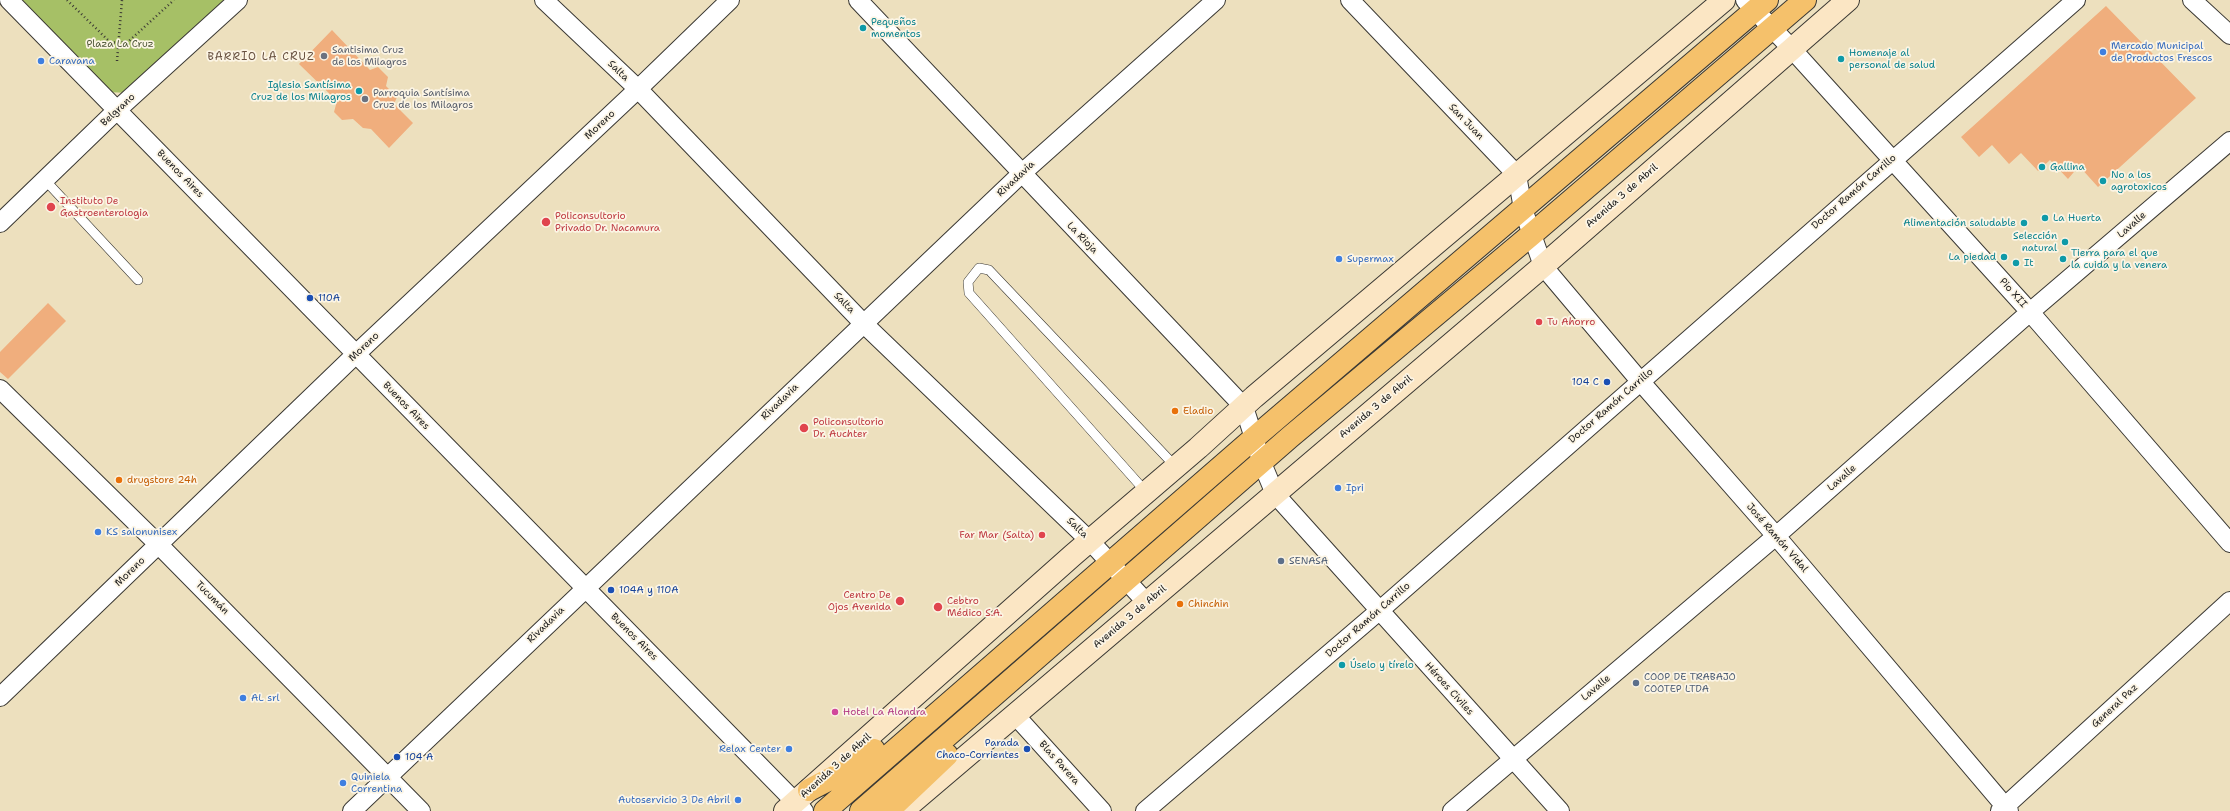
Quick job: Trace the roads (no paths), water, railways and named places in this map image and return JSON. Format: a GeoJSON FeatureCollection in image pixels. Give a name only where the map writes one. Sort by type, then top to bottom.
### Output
{"type":"FeatureCollection","features":[{"type":"Feature","properties":{"kind":"highway"},"geometry":{"type":"LineString","coordinates":[[861,811],[1262,463],[1531,235],[1804,0]]}},
{"type":"Feature","properties":{"kind":"highway"},"geometry":{"type":"LineString","coordinates":[[825,811],[1092,577],[1110,564],[1254,438],[1523,209],[1755,3]]}},
{"type":"Feature","properties":{"kind":"highway"},"geometry":{"type":"LineString","coordinates":[[799,803],[855,766],[939,699],[1030,632]]}},
{"type":"Feature","properties":{"kind":"highway"},"geometry":{"type":"LineString","coordinates":[[888,811],[964,740],[1046,649]]}},
{"type":"Feature","properties":{"kind":"main road","name":"Avenida 3 de Abril"},"geometry":{"type":"LineString","coordinates":[[799,803],[1175,466],[1724,0]]}},
{"type":"Feature","properties":{"kind":"main road","name":"Avenida 3 de Abril"},"geometry":{"type":"LineString","coordinates":[[902,811],[1543,266],[1791,48],[1848,0]]}},
{"type":"Feature","properties":{"kind":"street","name":"Buenos Aires"},"geometry":{"type":"LineString","coordinates":[[9,0],[585,588],[799,803]]}},
{"type":"Feature","properties":{"kind":"street","name":"Belgrano"},"geometry":{"type":"LineString","coordinates":[[0,223],[117,110],[238,0]]}},
{"type":"Feature","properties":{"kind":"street","name":"Salta"},"geometry":{"type":"LineString","coordinates":[[544,0],[638,90],[863,322],[1090,541],[1147,602]]}},
{"type":"Feature","properties":{"kind":"street","name":"Moreno"},"geometry":{"type":"LineString","coordinates":[[0,696],[356,354],[638,90],[730,0]]}},
{"type":"Feature","properties":{"kind":"street","name":"La Rioja"},"geometry":{"type":"LineString","coordinates":[[858,0],[1021,174],[1244,407],[1262,463],[1275,494]]}},
{"type":"Feature","properties":{"kind":"street","name":"Rivadavia"},"geometry":{"type":"LineString","coordinates":[[352,811],[863,322],[1021,174],[1216,0]]}},
{"type":"Feature","properties":{"kind":"street","name":"San Juan"},"geometry":{"type":"LineString","coordinates":[[1350,0],[1517,175]]}},
{"type":"Feature","properties":{"kind":"street","name":"Doctor Ramón Carrillo"},"geometry":{"type":"LineString","coordinates":[[1145,811],[1379,611],[1640,380],[2076,0]]}},
{"type":"Feature","properties":{"kind":"street"},"geometry":{"type":"LineString","coordinates":[[2192,0],[2230,35]]}},
{"type":"Feature","properties":{"kind":"street","name":"Pio XII"},"geometry":{"type":"LineString","coordinates":[[1755,3],[1772,28],[2030,312],[2230,543]]}},
{"type":"Feature","properties":{"kind":"street","name":"Lavalle"},"geometry":{"type":"LineString","coordinates":[[1452,811],[1776,536],[2030,312],[2230,141]]}},
{"type":"Feature","properties":{"kind":"street"},"geometry":{"type":"LineString","coordinates":[[1517,175],[1523,209],[1543,266]]}},
{"type":"Feature","properties":{"kind":"street","name":"José Ramón Vidal"},"geometry":{"type":"LineString","coordinates":[[1543,266],[1776,536],[2005,810]]}},
{"type":"Feature","properties":{"kind":"street","name":"Tucumán"},"geometry":{"type":"LineString","coordinates":[[0,389],[159,544],[420,811]]}},
{"type":"Feature","properties":{"kind":"street","name":"Héroes Civiles"},"geometry":{"type":"LineString","coordinates":[[1275,494],[1560,811]]}},
{"type":"Feature","properties":{"kind":"street","name":"General Paz"},"geometry":{"type":"LineString","coordinates":[[2005,810],[2230,601]]}},
{"type":"Feature","properties":{"kind":"street","name":"Blas Parera"},"geometry":{"type":"LineString","coordinates":[[1015,715],[1102,811]]}},
{"type":"Feature","properties":{"kind":"lane"},"geometry":{"type":"LineString","coordinates":[[45,180],[138,280]]}},
{"type":"Feature","properties":{"kind":"lane"},"geometry":{"type":"LineString","coordinates":[[1146,492],[969,293],[968,282],[979,268],[989,270],[1175,466]]}},
{"type":"Feature","properties":{"kind":"place","name":"Pequeños momentos"},"geometry":{"type":"Point","coordinates":[863,28]}},
{"type":"Feature","properties":{"kind":"place","name":"Mercado Municipal de Productos Frescos"},"geometry":{"type":"Point","coordinates":[2103,52]}},
{"type":"Feature","properties":{"kind":"place","name":"Santisima Cruz de los Milagros"},"geometry":{"type":"Point","coordinates":[324,56]}},
{"type":"Feature","properties":{"kind":"place","name":"Homenaje al personal de salud"},"geometry":{"type":"Point","coordinates":[1841,59]}},
{"type":"Feature","properties":{"kind":"place","name":"Caravana"},"geometry":{"type":"Point","coordinates":[41,61]}},
{"type":"Feature","properties":{"kind":"place","name":"Iglesia Santísima Cruz de los Milagros"},"geometry":{"type":"Point","coordinates":[359,91]}},
{"type":"Feature","properties":{"kind":"place","name":"Parroquia Santísima Cruz de los Milagros"},"geometry":{"type":"Point","coordinates":[365,99]}},
{"type":"Feature","properties":{"kind":"place","name":"Gallina"},"geometry":{"type":"Point","coordinates":[2042,167]}},
{"type":"Feature","properties":{"kind":"place","name":"No a los agrotoxicos"},"geometry":{"type":"Point","coordinates":[2103,181]}},
{"type":"Feature","properties":{"kind":"place","name":"Instituto De Gastroenterologia"},"geometry":{"type":"Point","coordinates":[51,207]}},
{"type":"Feature","properties":{"kind":"place","name":"La Huerta"},"geometry":{"type":"Point","coordinates":[2045,218]}},
{"type":"Feature","properties":{"kind":"place","name":"Policonsultorio Privado Dr. Nacamura"},"geometry":{"type":"Point","coordinates":[546,222]}},
{"type":"Feature","properties":{"kind":"place","name":"Alimentación saludable"},"geometry":{"type":"Point","coordinates":[2024,223]}},
{"type":"Feature","properties":{"kind":"place","name":"Selección natural"},"geometry":{"type":"Point","coordinates":[2065,242]}},
{"type":"Feature","properties":{"kind":"place","name":"La piedad"},"geometry":{"type":"Point","coordinates":[2004,257]}},
{"type":"Feature","properties":{"kind":"place","name":"Supermax"},"geometry":{"type":"Point","coordinates":[1339,259]}},
{"type":"Feature","properties":{"kind":"place","name":"Tierra para el que la cuida y la venera"},"geometry":{"type":"Point","coordinates":[2063,259]}},
{"type":"Feature","properties":{"kind":"place","name":"It"},"geometry":{"type":"Point","coordinates":[2016,263]}},
{"type":"Feature","properties":{"kind":"place","name":"110A"},"geometry":{"type":"Point","coordinates":[310,298]}},
{"type":"Feature","properties":{"kind":"place","name":"Tu Ahorro"},"geometry":{"type":"Point","coordinates":[1539,322]}},
{"type":"Feature","properties":{"kind":"place","name":"104 C"},"geometry":{"type":"Point","coordinates":[1607,382]}},
{"type":"Feature","properties":{"kind":"place","name":"Eladio"},"geometry":{"type":"Point","coordinates":[1175,411]}},
{"type":"Feature","properties":{"kind":"place","name":"Policonsultorio Dr. Auchter"},"geometry":{"type":"Point","coordinates":[804,428]}},
{"type":"Feature","properties":{"kind":"place","name":"drugstore 24h"},"geometry":{"type":"Point","coordinates":[119,480]}},
{"type":"Feature","properties":{"kind":"place","name":"Ipri"},"geometry":{"type":"Point","coordinates":[1338,488]}},
{"type":"Feature","properties":{"kind":"place","name":"KS salonunisex"},"geometry":{"type":"Point","coordinates":[98,532]}},
{"type":"Feature","properties":{"kind":"place","name":"Far Mar (Salta)"},"geometry":{"type":"Point","coordinates":[1042,535]}},
{"type":"Feature","properties":{"kind":"place","name":"SENASA"},"geometry":{"type":"Point","coordinates":[1281,561]}},
{"type":"Feature","properties":{"kind":"place","name":"104A y 110A"},"geometry":{"type":"Point","coordinates":[611,590]}},
{"type":"Feature","properties":{"kind":"place","name":"Centro De Ojos Avenida"},"geometry":{"type":"Point","coordinates":[900,601]}},
{"type":"Feature","properties":{"kind":"place","name":"Chinchin"},"geometry":{"type":"Point","coordinates":[1180,604]}},
{"type":"Feature","properties":{"kind":"place","name":"Cebtro Médico S.A."},"geometry":{"type":"Point","coordinates":[938,607]}},
{"type":"Feature","properties":{"kind":"place","name":"Úselo y tírelo"},"geometry":{"type":"Point","coordinates":[1342,665]}},
{"type":"Feature","properties":{"kind":"place","name":"COOP DE TRABAJO COOTEP LTDA"},"geometry":{"type":"Point","coordinates":[1636,683]}},
{"type":"Feature","properties":{"kind":"place","name":"AL srl"},"geometry":{"type":"Point","coordinates":[243,698]}},
{"type":"Feature","properties":{"kind":"place","name":"Hotel La Alondra"},"geometry":{"type":"Point","coordinates":[835,712]}},
{"type":"Feature","properties":{"kind":"place","name":"Relax Center"},"geometry":{"type":"Point","coordinates":[789,749]}},
{"type":"Feature","properties":{"kind":"place","name":"Parada Chaco-Corrientes"},"geometry":{"type":"Point","coordinates":[1027,749]}},
{"type":"Feature","properties":{"kind":"place","name":"104 A"},"geometry":{"type":"Point","coordinates":[397,757]}},
{"type":"Feature","properties":{"kind":"place","name":"Quiniela Correntina"},"geometry":{"type":"Point","coordinates":[343,783]}},
{"type":"Feature","properties":{"kind":"place","name":"Autoservicio 3 De Abril"},"geometry":{"type":"Point","coordinates":[738,800]}},
{"type":"Feature","properties":{"kind":"district","name":"BARRIO LA CRUZ"},"geometry":{"type":"Point","coordinates":[261,57]}},
{"type":"Feature","properties":{"kind":"park label","name":"Plaza La Cruz"},"geometry":{"type":"Point","coordinates":[120,44]}}]}
